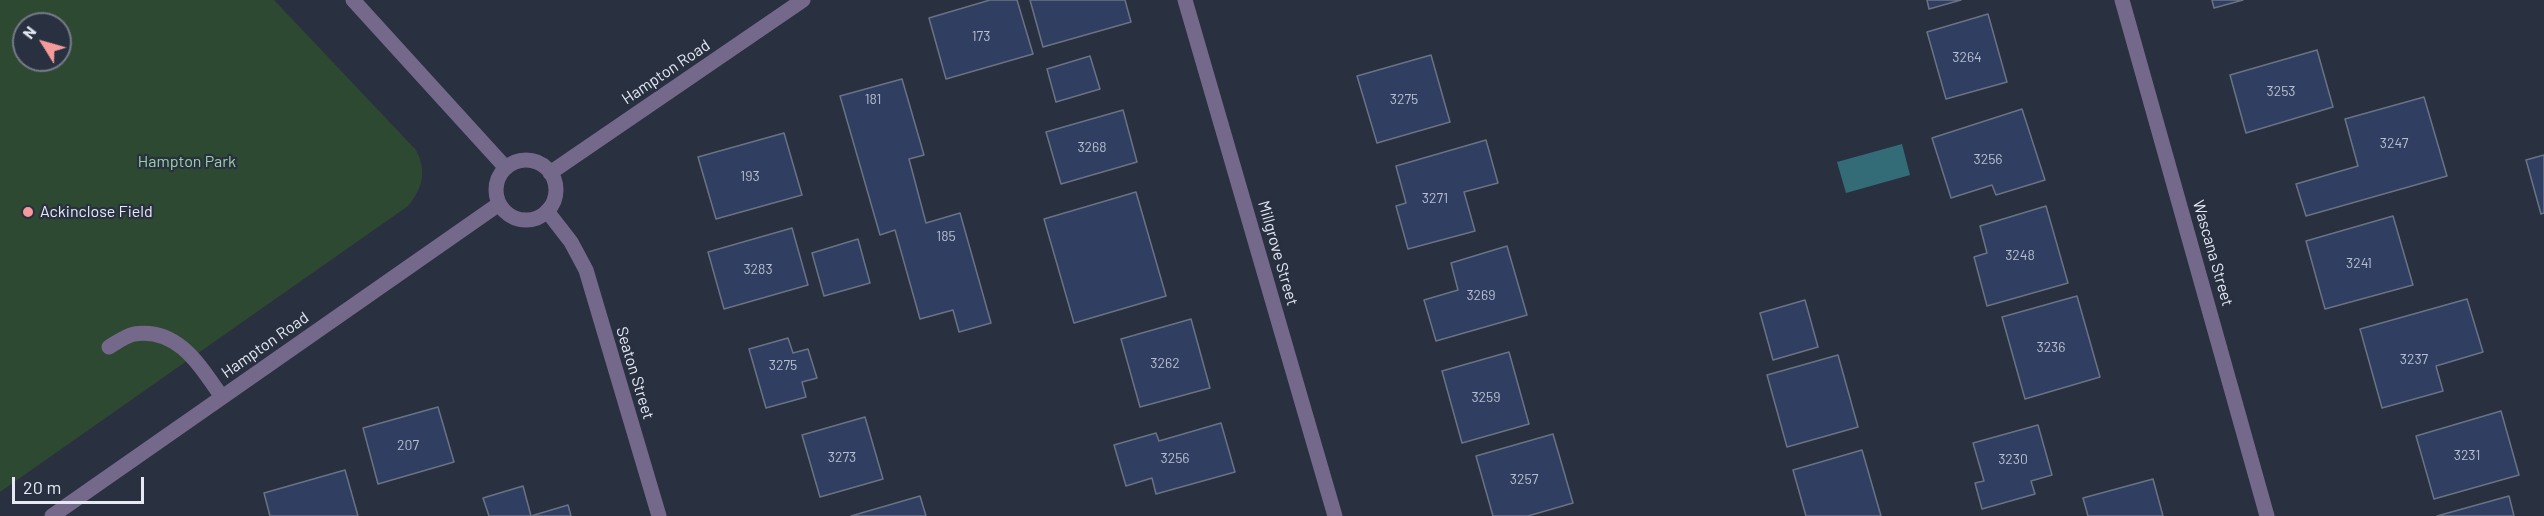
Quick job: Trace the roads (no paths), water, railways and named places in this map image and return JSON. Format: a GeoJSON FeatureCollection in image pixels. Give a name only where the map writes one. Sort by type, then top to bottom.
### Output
{"type":"FeatureCollection","features":[{"type":"Feature","properties":{"kind":"street"},"geometry":{"type":"LineString","coordinates":[[353,0],[506,168]]}},
{"type":"Feature","properties":{"kind":"street","name":"Hampton Road"},"geometry":{"type":"LineString","coordinates":[[550,173],[803,0]]}},
{"type":"Feature","properties":{"kind":"street","name":"Millgrove Street"},"geometry":{"type":"LineString","coordinates":[[1185,0],[1335,516]]}},
{"type":"Feature","properties":{"kind":"street","name":"Wascana Street"},"geometry":{"type":"LineString","coordinates":[[2122,0],[2267,516]]}},
{"type":"Feature","properties":{"kind":"street"},"geometry":{"type":"LineString","coordinates":[[523,160],[533,161],[550,173],[555,188],[555,198],[547,211],[535,219],[525,220],[505,212],[499,204],[496,184],[506,168],[523,160]]}},
{"type":"Feature","properties":{"kind":"street","name":"Hampton Road"},"geometry":{"type":"LineString","coordinates":[[52,516],[499,204]]}},
{"type":"Feature","properties":{"kind":"street","name":"Seaton Street"},"geometry":{"type":"LineString","coordinates":[[547,211],[571,242],[586,270],[659,516]]}},
{"type":"Feature","properties":{"kind":"street"},"geometry":{"type":"LineString","coordinates":[[109,347],[132,334],[153,334],[174,340],[186,350],[222,397]]}},
{"type":"Feature","properties":{"kind":"place","name":"Ackinclose Field"},"geometry":{"type":"Point","coordinates":[28,212]}},
{"type":"Feature","properties":{"kind":"park label","name":"Hampton Park"},"geometry":{"type":"Point","coordinates":[187,162]}}]}
